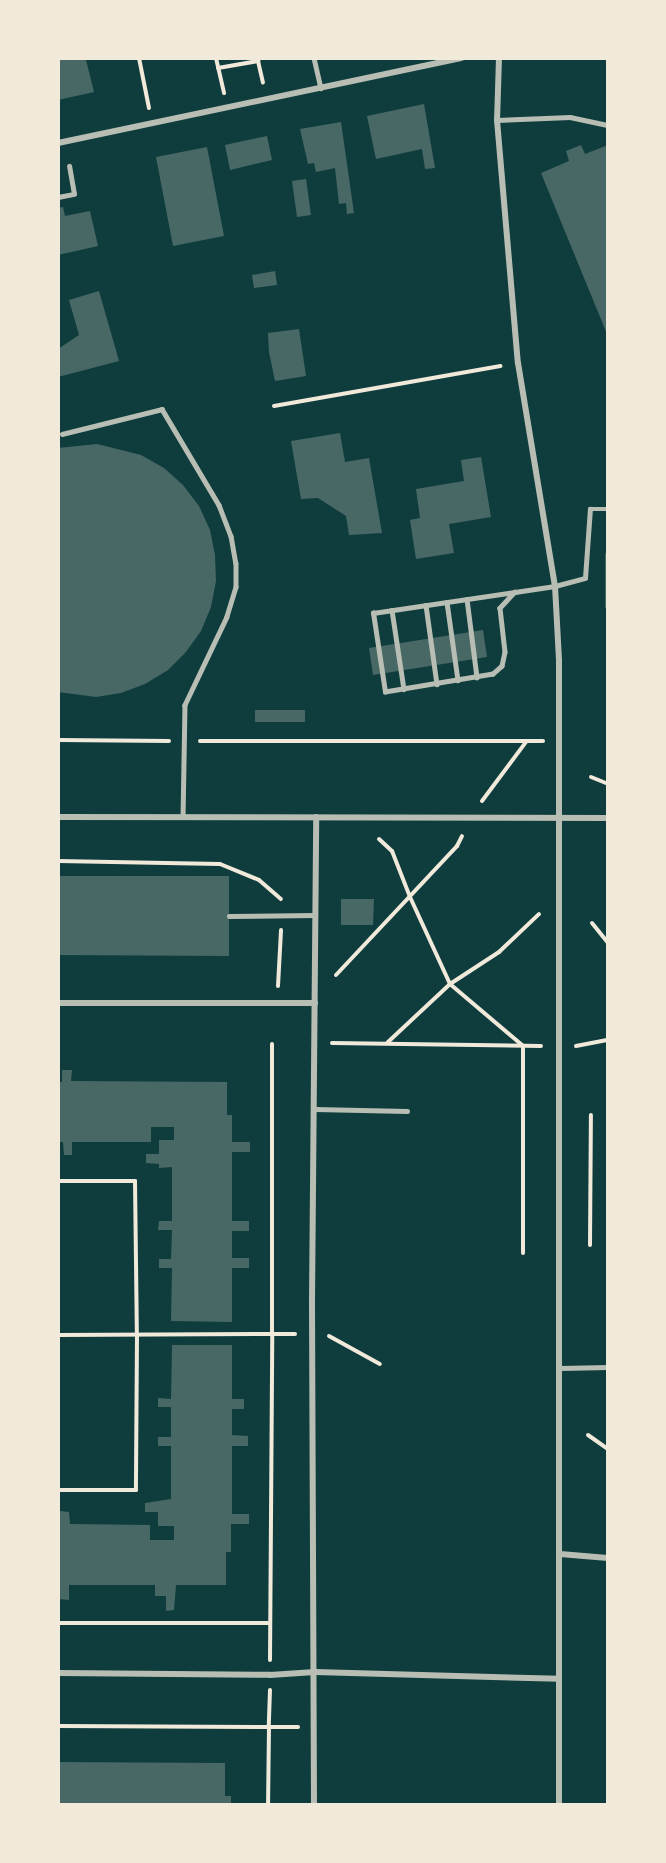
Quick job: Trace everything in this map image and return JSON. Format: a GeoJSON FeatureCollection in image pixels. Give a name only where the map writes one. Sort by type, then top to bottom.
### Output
{"type":"FeatureCollection","features":[{"type":"Feature","properties":{"kind":"street"},"geometry":{"type":"LineString","coordinates":[[58,143],[461,58]]}},
{"type":"Feature","properties":{"kind":"street"},"geometry":{"type":"LineString","coordinates":[[500,58],[497,120],[518,363],[555,586],[559,661],[561,1368],[559,1804]]}},
{"type":"Feature","properties":{"kind":"street"},"geometry":{"type":"LineString","coordinates":[[58,816],[559,816],[608,818]]}},
{"type":"Feature","properties":{"kind":"street"},"geometry":{"type":"LineString","coordinates":[[314,1804],[312,1335],[316,817]]}},
{"type":"Feature","properties":{"kind":"street"},"geometry":{"type":"LineString","coordinates":[[58,1003],[315,1003]]}},
{"type":"Feature","properties":{"kind":"street"},"geometry":{"type":"LineString","coordinates":[[560,1554],[608,1558]]}},
{"type":"Feature","properties":{"kind":"street"},"geometry":{"type":"LineString","coordinates":[[58,1673],[270,1675],[315,1672],[559,1679]]}},
{"type":"Feature","properties":{"kind":"lane"},"geometry":{"type":"LineString","coordinates":[[314,58],[321,88]]}},
{"type":"Feature","properties":{"kind":"lane"},"geometry":{"type":"LineString","coordinates":[[497,120],[570,117],[608,124]]}},
{"type":"Feature","properties":{"kind":"lane"},"geometry":{"type":"LineString","coordinates":[[58,197],[74,194],[69,166]]}},
{"type":"Feature","properties":{"kind":"lane"},"geometry":{"type":"LineString","coordinates":[[62,434],[162,409],[219,505],[231,536],[236,563],[236,587],[227,617],[185,705],[183,817]]}},
{"type":"Feature","properties":{"kind":"lane"},"geometry":{"type":"LineString","coordinates":[[515,592],[500,608],[505,652],[502,666],[493,674],[385,692],[373,613],[555,586],[585,578],[591,509],[608,509]]}},
{"type":"Feature","properties":{"kind":"lane"},"geometry":{"type":"LineString","coordinates":[[467,599],[477,677]]}},
{"type":"Feature","properties":{"kind":"lane"},"geometry":{"type":"LineString","coordinates":[[447,602],[458,680]]}},
{"type":"Feature","properties":{"kind":"lane"},"geometry":{"type":"LineString","coordinates":[[426,605],[437,684]]}},
{"type":"Feature","properties":{"kind":"lane"},"geometry":{"type":"LineString","coordinates":[[392,610],[404,689]]}},
{"type":"Feature","properties":{"kind":"lane"},"geometry":{"type":"LineString","coordinates":[[229,916],[315,915]]}},
{"type":"Feature","properties":{"kind":"lane"},"geometry":{"type":"LineString","coordinates":[[315,1109],[407,1111]]}},
{"type":"Feature","properties":{"kind":"lane"},"geometry":{"type":"LineString","coordinates":[[561,1368],[608,1367]]}},
{"type":"Feature","properties":{"kind":"path"},"geometry":{"type":"LineString","coordinates":[[139,58],[152,123]]}},
{"type":"Feature","properties":{"kind":"path"},"geometry":{"type":"LineString","coordinates":[[216,58],[224,93]]}},
{"type":"Feature","properties":{"kind":"path"},"geometry":{"type":"LineString","coordinates":[[218,68],[258,61],[264,86]]}},
{"type":"Feature","properties":{"kind":"path"},"geometry":{"type":"LineString","coordinates":[[274,406],[518,363]]}},
{"type":"Feature","properties":{"kind":"path"},"geometry":{"type":"LineString","coordinates":[[58,740],[172,741]]}},
{"type":"Feature","properties":{"kind":"path"},"geometry":{"type":"LineString","coordinates":[[198,741],[543,741]]}},
{"type":"Feature","properties":{"kind":"path"},"geometry":{"type":"LineString","coordinates":[[336,975],[457,846],[471,816],[526,741]]}},
{"type":"Feature","properties":{"kind":"path"},"geometry":{"type":"LineString","coordinates":[[591,777],[608,784]]}},
{"type":"Feature","properties":{"kind":"path"},"geometry":{"type":"LineString","coordinates":[[379,839],[392,851],[410,897],[450,984],[523,1046],[523,1253]]}},
{"type":"Feature","properties":{"kind":"path"},"geometry":{"type":"LineString","coordinates":[[58,861],[220,864],[259,880],[282,900],[277,1003]]}},
{"type":"Feature","properties":{"kind":"path"},"geometry":{"type":"LineString","coordinates":[[387,1043],[450,984],[499,952],[539,914]]}},
{"type":"Feature","properties":{"kind":"path"},"geometry":{"type":"LineString","coordinates":[[592,923],[608,943]]}},
{"type":"Feature","properties":{"kind":"path"},"geometry":{"type":"LineString","coordinates":[[575,1046],[608,1040]]}},
{"type":"Feature","properties":{"kind":"path"},"geometry":{"type":"LineString","coordinates":[[337,1043],[541,1046]]}},
{"type":"Feature","properties":{"kind":"path"},"geometry":{"type":"LineString","coordinates":[[270,1661],[272,1044]]}},
{"type":"Feature","properties":{"kind":"path"},"geometry":{"type":"LineString","coordinates":[[590,1245],[591,1115]]}},
{"type":"Feature","properties":{"kind":"path"},"geometry":{"type":"LineString","coordinates":[[58,1181],[135,1181],[136,1335],[136,1490],[58,1490]]}},
{"type":"Feature","properties":{"kind":"path"},"geometry":{"type":"LineString","coordinates":[[58,1335],[299,1334]]}},
{"type":"Feature","properties":{"kind":"path"},"geometry":{"type":"LineString","coordinates":[[329,1336],[380,1365]]}},
{"type":"Feature","properties":{"kind":"path"},"geometry":{"type":"LineString","coordinates":[[588,1435],[608,1449]]}},
{"type":"Feature","properties":{"kind":"path"},"geometry":{"type":"LineString","coordinates":[[58,1623],[270,1623]]}},
{"type":"Feature","properties":{"kind":"path"},"geometry":{"type":"LineString","coordinates":[[268,1804],[270,1688]]}},
{"type":"Feature","properties":{"kind":"path"},"geometry":{"type":"LineString","coordinates":[[58,1726],[299,1726]]}},
{"type":"Feature","properties":{"kind":"building"},"geometry":{"type":"Polygon","coordinates":[[[58,58],[91,58],[86,60],[94,92],[58,100],[58,58]]]}},
{"type":"Feature","properties":{"kind":"building"},"geometry":{"type":"Polygon","coordinates":[[[424,104],[435,168],[425,169],[422,149],[376,159],[367,116],[424,104]]]}},
{"type":"Feature","properties":{"kind":"building"},"geometry":{"type":"Polygon","coordinates":[[[341,122],[354,213],[347,214],[346,203],[339,204],[335,168],[316,172],[314,163],[308,164],[300,129],[341,122]]]}},
{"type":"Feature","properties":{"kind":"building"},"geometry":{"type":"Polygon","coordinates":[[[267,136],[272,160],[230,170],[225,145],[267,136]]]}},
{"type":"Feature","properties":{"kind":"building"},"geometry":{"type":"Polygon","coordinates":[[[581,145],[585,154],[608,145],[607,334],[541,173],[569,161],[566,151],[581,145]]]}},
{"type":"Feature","properties":{"kind":"building"},"geometry":{"type":"Polygon","coordinates":[[[207,147],[224,236],[173,246],[156,157],[207,147]]]}},
{"type":"Feature","properties":{"kind":"building"},"geometry":{"type":"Polygon","coordinates":[[[306,179],[311,215],[297,217],[292,181],[306,179]]]}},
{"type":"Feature","properties":{"kind":"building"},"geometry":{"type":"Polygon","coordinates":[[[63,207],[65,216],[90,211],[98,246],[58,255],[58,208],[63,207]]]}},
{"type":"Feature","properties":{"kind":"building"},"geometry":{"type":"Polygon","coordinates":[[[275,271],[277,285],[254,288],[252,275],[275,271]]]}},
{"type":"Feature","properties":{"kind":"building"},"geometry":{"type":"Polygon","coordinates":[[[99,291],[119,361],[58,377],[58,349],[79,335],[69,300],[99,291]]]}},
{"type":"Feature","properties":{"kind":"building"},"geometry":{"type":"Polygon","coordinates":[[[299,329],[306,376],[275,381],[268,333],[299,329]]]}},
{"type":"Feature","properties":{"kind":"building"},"geometry":{"type":"Polygon","coordinates":[[[340,433],[345,462],[369,458],[382,533],[349,535],[346,516],[318,498],[301,499],[291,441],[340,433]]]}},
{"type":"Feature","properties":{"kind":"building"},"geometry":{"type":"Polygon","coordinates":[[[97,444],[141,455],[164,468],[183,485],[199,506],[210,530],[215,555],[216,581],[211,607],[201,631],[186,652],[168,670],[145,684],[121,693],[96,697],[58,692],[58,448],[97,444]]]}},
{"type":"Feature","properties":{"kind":"building"},"geometry":{"type":"Polygon","coordinates":[[[481,457],[491,517],[449,524],[454,553],[416,559],[410,520],[420,518],[416,489],[464,481],[461,460],[481,457]]]}},
{"type":"Feature","properties":{"kind":"building"},"geometry":{"type":"Polygon","coordinates":[[[605,553],[608,554],[608,608],[605,608],[605,553]]]}},
{"type":"Feature","properties":{"kind":"building"},"geometry":{"type":"Polygon","coordinates":[[[483,630],[487,657],[373,675],[369,648],[483,630]]]}},
{"type":"Feature","properties":{"kind":"building"},"geometry":{"type":"Polygon","coordinates":[[[255,710],[305,710],[305,722],[255,722],[255,710]]]}},
{"type":"Feature","properties":{"kind":"building"},"geometry":{"type":"Polygon","coordinates":[[[58,876],[229,876],[229,956],[58,955],[58,876]]]}},
{"type":"Feature","properties":{"kind":"building"},"geometry":{"type":"Polygon","coordinates":[[[341,899],[374,899],[373,925],[341,925],[341,899]]]}},
{"type":"Feature","properties":{"kind":"building"},"geometry":{"type":"Polygon","coordinates":[[[62,1070],[72,1070],[71,1081],[227,1082],[227,1115],[232,1115],[232,1142],[250,1142],[250,1152],[232,1152],[232,1221],[249,1221],[249,1231],[232,1231],[232,1258],[249,1258],[249,1268],[232,1268],[232,1322],[171,1321],[172,1268],[159,1268],[159,1259],[171,1259],[172,1230],[158,1230],[159,1221],[172,1221],[172,1167],[159,1168],[159,1164],[146,1163],[146,1154],[159,1154],[159,1140],[174,1140],[174,1127],[151,1127],[151,1142],[72,1142],[72,1155],[64,1155],[63,1142],[58,1142],[58,1082],[62,1082],[62,1070]]]}},
{"type":"Feature","properties":{"kind":"building"},"geometry":{"type":"Polygon","coordinates":[[[172,1345],[232,1345],[232,1399],[244,1399],[244,1409],[232,1409],[232,1435],[248,1436],[248,1446],[232,1446],[232,1514],[249,1514],[249,1524],[231,1524],[231,1552],[226,1552],[226,1585],[176,1585],[174,1610],[166,1611],[166,1596],[155,1596],[155,1585],[69,1585],[69,1600],[59,1599],[60,1511],[69,1512],[70,1524],[150,1525],[150,1540],[174,1540],[174,1526],[158,1526],[158,1512],[145,1512],[145,1503],[171,1499],[171,1446],[158,1446],[158,1437],[171,1437],[171,1407],[158,1407],[158,1398],[171,1399],[172,1345]]]}},
{"type":"Feature","properties":{"kind":"building"},"geometry":{"type":"Polygon","coordinates":[[[58,1762],[225,1763],[225,1796],[231,1796],[231,1804],[58,1804],[58,1762]]]}}]}
